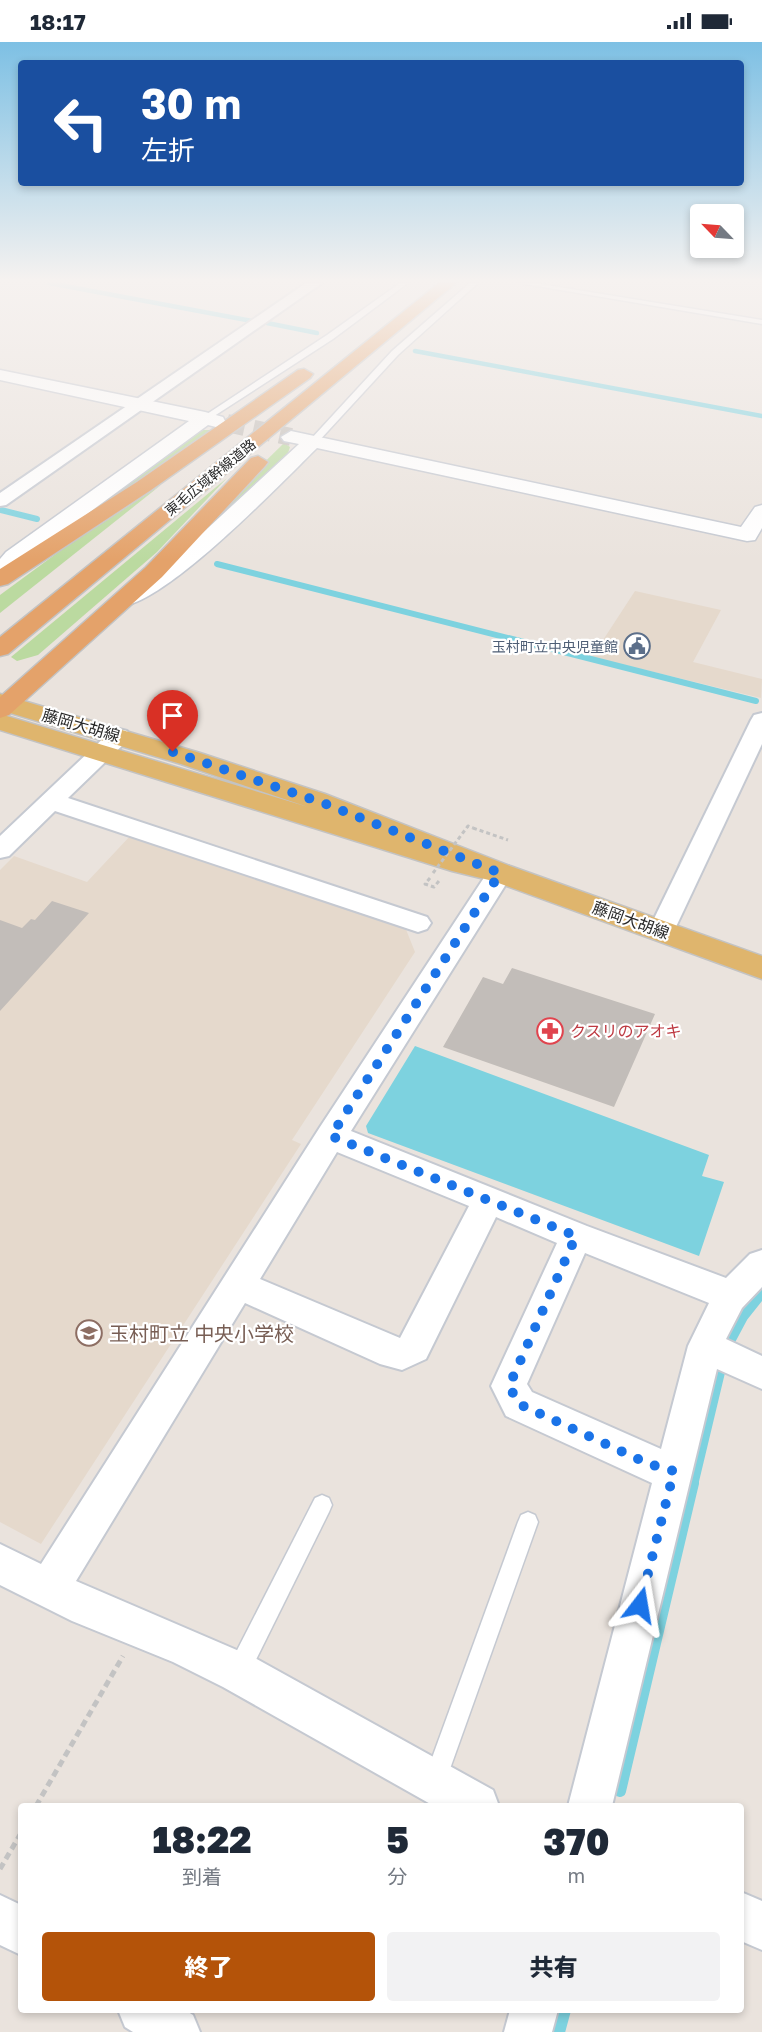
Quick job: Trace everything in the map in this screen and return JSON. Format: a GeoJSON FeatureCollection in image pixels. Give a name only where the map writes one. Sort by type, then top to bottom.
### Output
{"type":"FeatureCollection","features":[{"type":"Feature","properties":{"kind":"highway"},"geometry":{"type":"LineString","coordinates":[[0,579],[144,486],[299,376]]}},
{"type":"Feature","properties":{"kind":"highway","name":"東毛広域幹線道路"},"geometry":{"type":"LineString","coordinates":[[0,627],[323,376]]}},
{"type":"Feature","properties":{"kind":"highway","name":"東毛広域幹線道路"},"geometry":{"type":"LineString","coordinates":[[0,649],[327,376]]}},
{"type":"Feature","properties":{"kind":"highway"},"geometry":{"type":"LineString","coordinates":[[1,709],[176,549],[231,489],[349,376]]}},
{"type":"Feature","properties":{"kind":"main road","name":"藤岡大胡線"},"geometry":{"type":"LineString","coordinates":[[1,709],[111,743],[336,823],[462,864],[500,873]]}},
{"type":"Feature","properties":{"kind":"main road","name":"藤岡大胡線"},"geometry":{"type":"LineString","coordinates":[[111,743],[211,764],[305,796],[500,873],[762,968]]}},
{"type":"Feature","properties":{"kind":"street"},"geometry":{"type":"LineString","coordinates":[[4,376],[227,423]]}},
{"type":"Feature","properties":{"kind":"street"},"geometry":{"type":"LineString","coordinates":[[0,501],[181,376]]}},
{"type":"Feature","properties":{"kind":"street"},"geometry":{"type":"LineString","coordinates":[[0,571],[14,557],[205,418]]}},
{"type":"Feature","properties":{"kind":"street"},"geometry":{"type":"LineString","coordinates":[[291,437],[755,536],[762,511]]}},
{"type":"Feature","properties":{"kind":"street"},"geometry":{"type":"LineString","coordinates":[[122,600],[177,569],[314,441]]}},
{"type":"Feature","properties":{"kind":"street"},"geometry":{"type":"LineString","coordinates":[[661,931],[762,720]]}},
{"type":"Feature","properties":{"kind":"street"},"geometry":{"type":"LineString","coordinates":[[0,850],[111,743]]}},
{"type":"Feature","properties":{"kind":"street"},"geometry":{"type":"LineString","coordinates":[[51,801],[418,922]]}},
{"type":"Feature","properties":{"kind":"street"},"geometry":{"type":"LineString","coordinates":[[48,1589],[331,1136],[500,873]]}},
{"type":"Feature","properties":{"kind":"street"},"geometry":{"type":"LineString","coordinates":[[331,1136],[576,1236],[708,1285],[729,1297]]}},
{"type":"Feature","properties":{"kind":"street"},"geometry":{"type":"LineString","coordinates":[[238,1285],[392,1353],[408,1353],[414,1348],[488,1201]]}},
{"type":"Feature","properties":{"kind":"street"},"geometry":{"type":"LineString","coordinates":[[576,1236],[509,1386],[519,1404],[649,1464],[674,1471]]}},
{"type":"Feature","properties":{"kind":"street"},"geometry":{"type":"LineString","coordinates":[[591,1803],[705,1346],[729,1297],[762,1264]]}},
{"type":"Feature","properties":{"kind":"street"},"geometry":{"type":"LineString","coordinates":[[705,1346],[762,1373]]}},
{"type":"Feature","properties":{"kind":"street"},"geometry":{"type":"LineString","coordinates":[[0,1564],[48,1589],[137,1629],[186,1647],[238,1672],[471,1803]]}},
{"type":"Feature","properties":{"kind":"street"},"geometry":{"type":"LineString","coordinates":[[744,1917],[762,1927]]}},
{"type":"Feature","properties":{"kind":"street"},"geometry":{"type":"LineString","coordinates":[[0,1918],[18,1930]]}},
{"type":"Feature","properties":{"kind":"street"},"geometry":{"type":"LineString","coordinates":[[147,2013],[176,2032]]}},
{"type":"Feature","properties":{"kind":"street"},"geometry":{"type":"LineString","coordinates":[[528,2032],[533,2013]]}},
{"type":"Feature","properties":{"kind":"lane"},"geometry":{"type":"LineString","coordinates":[[205,418],[270,376]]}},
{"type":"Feature","properties":{"kind":"lane"},"geometry":{"type":"LineString","coordinates":[[314,441],[374,376]]}},
{"type":"Feature","properties":{"kind":"lane"},"geometry":{"type":"LineString","coordinates":[[238,1672],[322,1505]]}},
{"type":"Feature","properties":{"kind":"lane"},"geometry":{"type":"LineString","coordinates":[[434,1783],[528,1522]]}},
{"type":"Feature","properties":{"kind":"path"},"geometry":{"type":"LineString","coordinates":[[433,873],[468,826],[508,840]]}},
{"type":"Feature","properties":{"kind":"path"},"geometry":{"type":"LineString","coordinates":[[425,884],[434,887]]}},
{"type":"Feature","properties":{"kind":"path"},"geometry":{"type":"LineString","coordinates":[[38,1803],[127,1648]]}},
{"type":"Feature","properties":{"kind":"path"},"geometry":{"type":"LineString","coordinates":[[0,1869],[18,1838]]}},
{"type":"Feature","properties":{"kind":"shaded area"},"geometry":{"type":"Polygon","coordinates":[[[635,591],[721,610],[693,662],[762,679],[761,698],[592,657],[635,591]]]}},
{"type":"Feature","properties":{"kind":"shaded area","name":"玉村町立 中央小学校"},"geometry":{"type":"Polygon","coordinates":[[[131,835],[405,927],[415,952],[292,1140],[301,1144],[41,1544],[0,1522],[0,870],[14,856],[87,882],[131,835]]]}},
{"type":"Feature","properties":{"kind":"green space"},"geometry":{"type":"Polygon","coordinates":[[[203,430],[218,430],[30,554],[196,433],[203,430]]]}},
{"type":"Feature","properties":{"kind":"green space"},"geometry":{"type":"Polygon","coordinates":[[[284,443],[290,447],[288,453],[173,563],[230,496],[284,443]]]}},
{"type":"Feature","properties":{"kind":"green space"},"geometry":{"type":"Polygon","coordinates":[[[227,478],[157,552],[38,655],[17,661],[11,657],[227,478]]]}},
{"type":"Feature","properties":{"kind":"green space"},"geometry":{"type":"Polygon","coordinates":[[[161,485],[0,613],[0,595],[64,548],[161,485]]]}},
{"type":"Feature","properties":{"kind":"water"},"geometry":{"type":"Polygon","coordinates":[[[415,1046],[709,1155],[702,1176],[724,1182],[699,1256],[368,1133],[366,1126],[415,1046]]]}},
{"type":"Feature","properties":{"kind":"building"},"geometry":{"type":"Polygon","coordinates":[[[52,901],[89,913],[0,1011],[0,920],[22,928],[31,919],[35,920],[52,901]]]}},
{"type":"Feature","properties":{"kind":"building","name":"クスリのアオキ"},"geometry":{"type":"Polygon","coordinates":[[[512,968],[655,1014],[614,1107],[443,1047],[483,977],[503,984],[512,968]]]}},
{"type":"Feature","properties":{"kind":"waterway"},"geometry":{"type":"LineString","coordinates":[[548,376],[762,416]]}},
{"type":"Feature","properties":{"kind":"waterway"},"geometry":{"type":"LineString","coordinates":[[1,510],[37,519]]}},
{"type":"Feature","properties":{"kind":"waterway"},"geometry":{"type":"LineString","coordinates":[[217,564],[756,701]]}},
{"type":"Feature","properties":{"kind":"waterway"},"geometry":{"type":"LineString","coordinates":[[727,1347],[743,1317],[762,1293]]}},
{"type":"Feature","properties":{"kind":"waterway"},"geometry":{"type":"LineString","coordinates":[[693,1485],[721,1368]]}},
{"type":"Feature","properties":{"kind":"waterway"},"geometry":{"type":"LineString","coordinates":[[620,1791],[693,1483]]}},
{"type":"Feature","properties":{"kind":"waterway"},"geometry":{"type":"LineString","coordinates":[[559,2032],[564,2013]]}},
{"type":"Feature","properties":{"kind":"tunnel"},"geometry":{"type":"LineString","coordinates":[[227,423],[291,437]]}},
{"type":"Feature","properties":{"kind":"place","name":"玉村町立中央児童館"},"geometry":{"type":"Point","coordinates":[637,646]}},
{"type":"Feature","properties":{"kind":"place","name":"クスリのアオキ"},"geometry":{"type":"Point","coordinates":[550,1031]}},
{"type":"Feature","properties":{"kind":"place","name":"玉村町立 中央小学校"},"geometry":{"type":"Point","coordinates":[89,1333]}},
{"type":"Feature","properties":{"kind":"route"},"geometry":{"type":"LineString","coordinates":[[173,752],[323,803],[500,873],[480,900],[331,1136],[576,1236],[509,1386],[519,1404],[649,1464],[674,1471],[640,1605]]}}]}
